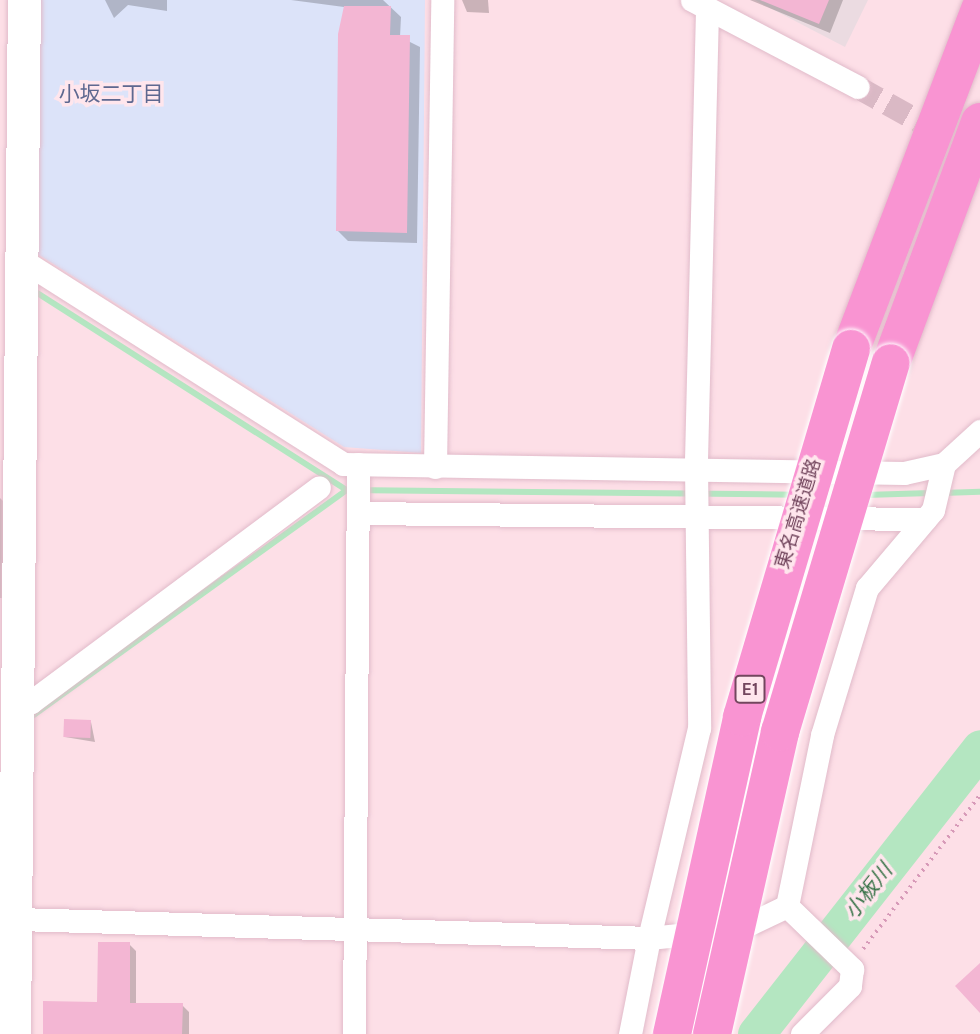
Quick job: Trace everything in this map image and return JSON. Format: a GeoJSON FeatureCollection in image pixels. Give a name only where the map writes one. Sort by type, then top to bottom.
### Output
{"type":"FeatureCollection","features":[{"type":"Feature","properties":{"kind":"highway","name":"東名高速道路"},"geometry":{"type":"LineString","coordinates":[[672,1034],[742,717],[851,349],[980,10]]}},
{"type":"Feature","properties":{"kind":"highway","name":"E1"},"geometry":{"type":"LineString","coordinates":[[712,1034],[780,732],[891,363],[980,122]]}},
{"type":"Feature","properties":{"kind":"street"},"geometry":{"type":"LineString","coordinates":[[14,1034],[9,921],[18,855],[24,0]]}},
{"type":"Feature","properties":{"kind":"street"},"geometry":{"type":"LineString","coordinates":[[435,467],[442,0]]}},
{"type":"Feature","properties":{"kind":"street"},"geometry":{"type":"LineString","coordinates":[[630,1034],[649,937],[699,727],[696,466],[700,5],[858,88]]}},
{"type":"Feature","properties":{"kind":"street"},"geometry":{"type":"LineString","coordinates":[[22,260],[343,464],[358,470],[435,467],[668,472],[696,466],[943,471]]}},
{"type":"Feature","properties":{"kind":"street"},"geometry":{"type":"LineString","coordinates":[[791,910],[822,735],[867,588],[929,514],[943,471],[980,430]]}},
{"type":"Feature","properties":{"kind":"street"},"geometry":{"type":"LineString","coordinates":[[354,1034],[358,470]]}},
{"type":"Feature","properties":{"kind":"street"},"geometry":{"type":"LineString","coordinates":[[19,702],[31,702],[319,487]]}},
{"type":"Feature","properties":{"kind":"street"},"geometry":{"type":"LineString","coordinates":[[358,511],[698,517],[929,514]]}},
{"type":"Feature","properties":{"kind":"street"},"geometry":{"type":"LineString","coordinates":[[9,921],[649,937],[730,931],[791,910]]}},
{"type":"Feature","properties":{"kind":"street"},"geometry":{"type":"LineString","coordinates":[[791,910],[849,967],[850,986],[802,1034]]}},
{"type":"Feature","properties":{"kind":"path"},"geometry":{"type":"LineString","coordinates":[[849,967],[889,910],[980,795]]}},
{"type":"Feature","properties":{"kind":"shaded area"},"geometry":{"type":"Polygon","coordinates":[[[39,0],[425,0],[421,453],[344,447],[36,253],[39,0]]]}},
{"type":"Feature","properties":{"kind":"shaded area"},"geometry":{"type":"Polygon","coordinates":[[[755,0],[868,0],[845,47],[755,0]]]}},
{"type":"Feature","properties":{"kind":"building"},"geometry":{"type":"Polygon","coordinates":[[[760,0],[829,0],[819,24],[760,0]]]}},
{"type":"Feature","properties":{"kind":"building"},"geometry":{"type":"Polygon","coordinates":[[[344,6],[391,6],[390,35],[410,35],[407,233],[336,231],[338,34],[344,6]]]}},
{"type":"Feature","properties":{"kind":"building"},"geometry":{"type":"Polygon","coordinates":[[[64,719],[91,720],[90,738],[63,737],[64,719]]]}},
{"type":"Feature","properties":{"kind":"building"},"geometry":{"type":"Polygon","coordinates":[[[98,942],[130,942],[130,1003],[183,1003],[182,1034],[43,1034],[43,1001],[97,1002],[98,942]]]}},
{"type":"Feature","properties":{"kind":"building"},"geometry":{"type":"Polygon","coordinates":[[[980,963],[980,1013],[955,986],[980,963]]]}},
{"type":"Feature","properties":{"kind":"waterway"},"geometry":{"type":"LineString","coordinates":[[31,289],[347,490],[794,495]]}},
{"type":"Feature","properties":{"kind":"waterway"},"geometry":{"type":"LineString","coordinates":[[28,719],[347,490]]}},
{"type":"Feature","properties":{"kind":"waterway"},"geometry":{"type":"LineString","coordinates":[[942,493],[980,492]]}},
{"type":"Feature","properties":{"kind":"waterway"},"geometry":{"type":"LineString","coordinates":[[865,495],[931,493]]}},
{"type":"Feature","properties":{"kind":"waterway","name":"小板川"},"geometry":{"type":"LineString","coordinates":[[756,1034],[980,748]]}},
{"type":"Feature","properties":{"kind":"tunnel"},"geometry":{"type":"LineString","coordinates":[[858,87],[944,135]]}},
{"type":"Feature","properties":{"kind":"district","name":"小坂二丁目"},"geometry":{"type":"Point","coordinates":[111,94]}}]}
